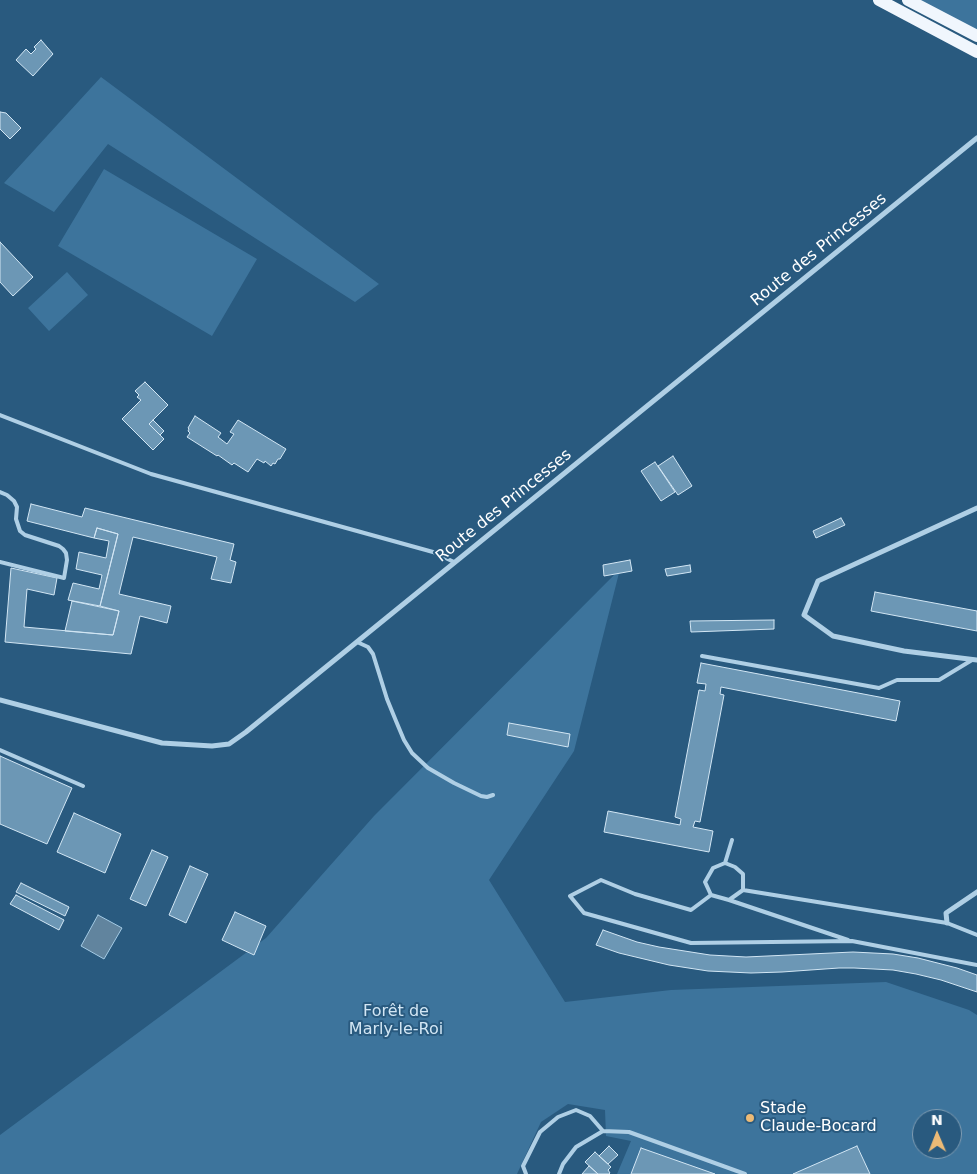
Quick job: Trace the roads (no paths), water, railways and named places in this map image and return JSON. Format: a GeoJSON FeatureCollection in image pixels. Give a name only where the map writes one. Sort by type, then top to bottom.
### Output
{"type":"FeatureCollection","features":[{"type":"Feature","properties":{"kind":"main road"},"geometry":{"type":"LineString","coordinates":[[879,0],[977,52]]}},
{"type":"Feature","properties":{"kind":"main road"},"geometry":{"type":"LineString","coordinates":[[908,0],[977,36]]}},
{"type":"Feature","properties":{"kind":"street","name":"Route des Princesses"},"geometry":{"type":"LineString","coordinates":[[0,700],[162,743],[212,746],[229,744],[977,138]]}},
{"type":"Feature","properties":{"kind":"street"},"geometry":{"type":"LineString","coordinates":[[975,660],[904,651],[832,636],[804,615],[818,582],[977,508]]}},
{"type":"Feature","properties":{"kind":"street"},"geometry":{"type":"LineString","coordinates":[[947,923],[946,913],[977,892]]}},
{"type":"Feature","properties":{"kind":"lane"},"geometry":{"type":"LineString","coordinates":[[0,415],[151,474],[432,552],[454,562]]}},
{"type":"Feature","properties":{"kind":"lane"},"geometry":{"type":"LineString","coordinates":[[0,492],[14,500],[17,507],[16,519],[20,531],[25,535],[59,546],[66,553],[67,560],[64,578],[0,562]]}},
{"type":"Feature","properties":{"kind":"lane"},"geometry":{"type":"LineString","coordinates":[[357,642],[368,646],[372,654],[396,722],[412,753],[428,768],[454,783],[481,796],[488,797],[493,795]]}},
{"type":"Feature","properties":{"kind":"lane"},"geometry":{"type":"LineString","coordinates":[[702,656],[879,688],[897,680],[939,680],[975,660]]}},
{"type":"Feature","properties":{"kind":"lane"},"geometry":{"type":"LineString","coordinates":[[0,750],[83,786]]}},
{"type":"Feature","properties":{"kind":"lane"},"geometry":{"type":"LineString","coordinates":[[725,863],[732,840]]}},
{"type":"Feature","properties":{"kind":"lane"},"geometry":{"type":"LineString","coordinates":[[710,895],[705,882],[713,868],[725,863],[735,867],[743,874],[743,890]]}},
{"type":"Feature","properties":{"kind":"lane"},"geometry":{"type":"LineString","coordinates":[[710,895],[691,910],[635,894],[602,880],[570,896],[584,913],[690,943],[852,941]]}},
{"type":"Feature","properties":{"kind":"lane"},"geometry":{"type":"LineString","coordinates":[[729,900],[743,890],[947,923],[977,935]]}},
{"type":"Feature","properties":{"kind":"lane"},"geometry":{"type":"LineString","coordinates":[[710,895],[852,941],[977,965]]}},
{"type":"Feature","properties":{"kind":"lane"},"geometry":{"type":"LineString","coordinates":[[526,1174],[523,1166],[540,1132],[558,1117],[576,1110],[590,1116],[603,1131]]}},
{"type":"Feature","properties":{"kind":"lane"},"geometry":{"type":"LineString","coordinates":[[559,1174],[563,1164],[576,1148],[603,1131],[636,1134],[745,1174]]}},
{"type":"Feature","properties":{"kind":"place","name":"Stade Claude-Bocard"},"geometry":{"type":"Point","coordinates":[750,1118]}},
{"type":"Feature","properties":{"kind":"park label","name":"Forêt de Marly-le-Roi"},"geometry":{"type":"Point","coordinates":[396,1021]}}]}
